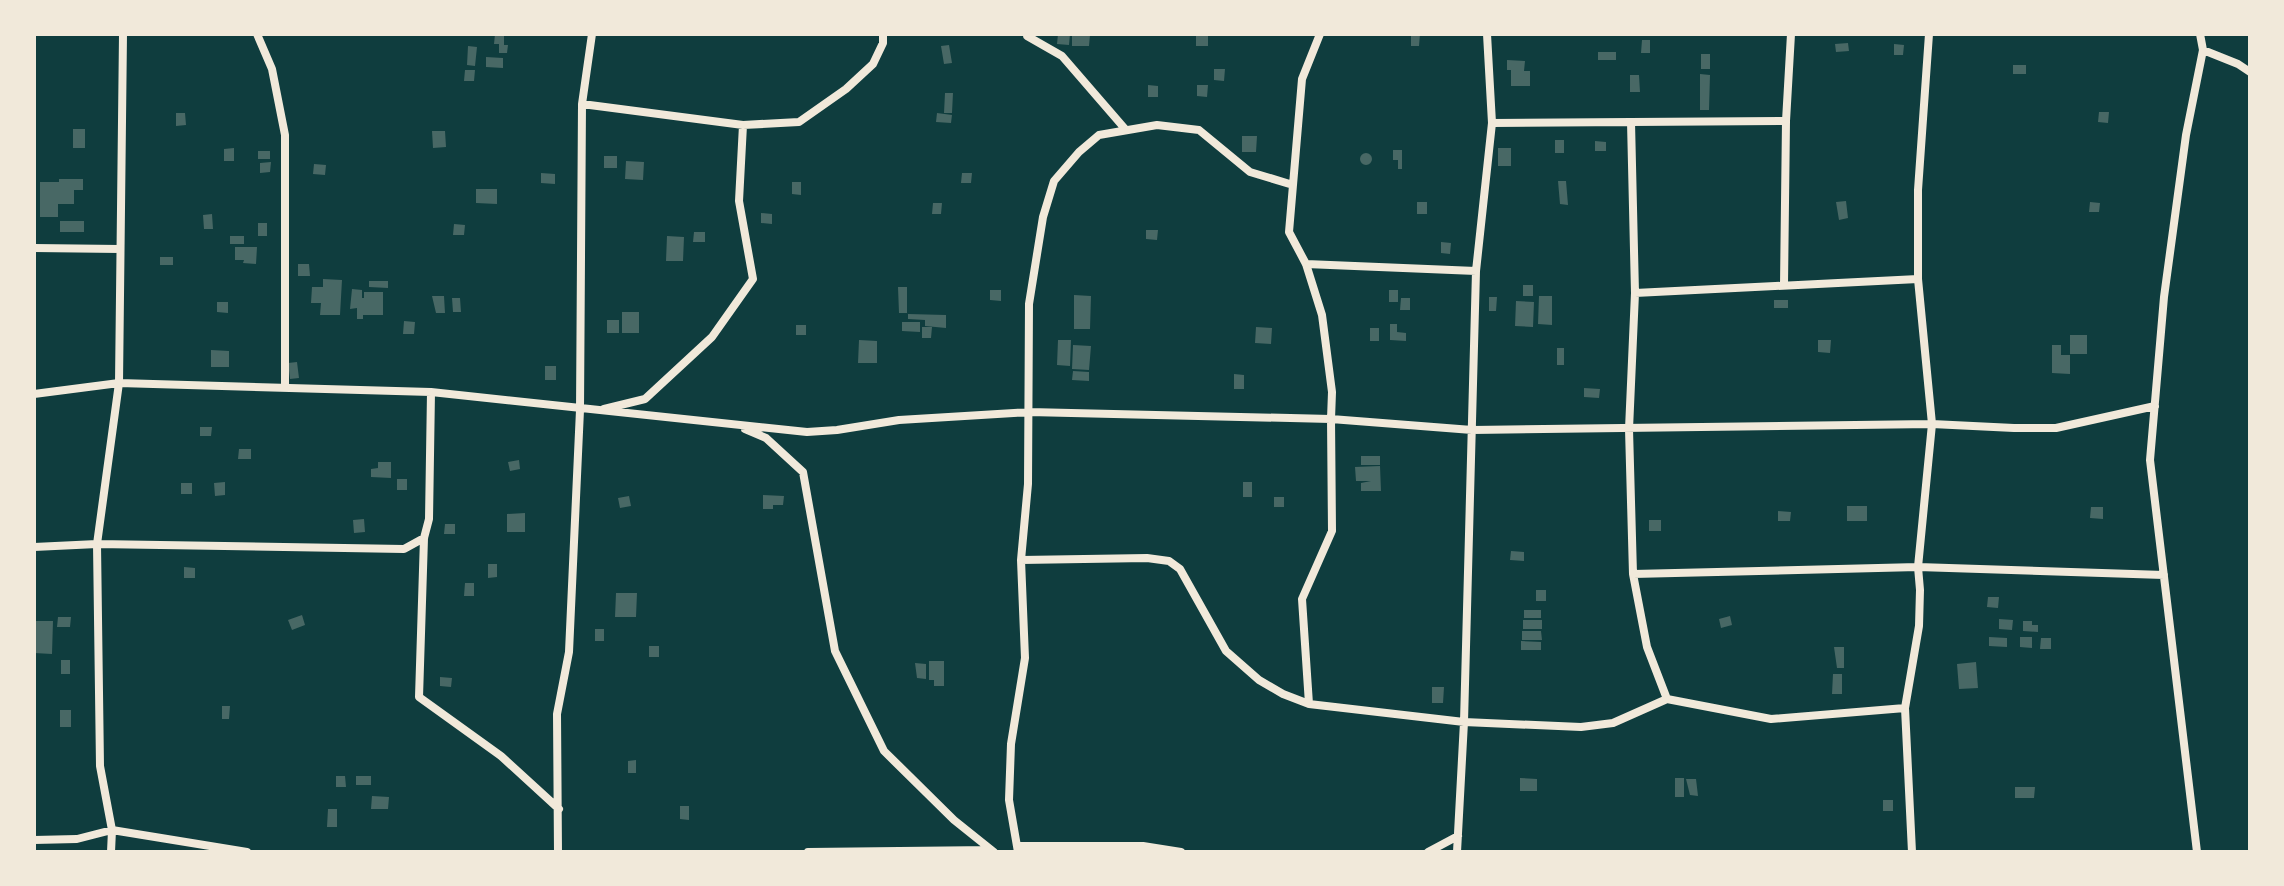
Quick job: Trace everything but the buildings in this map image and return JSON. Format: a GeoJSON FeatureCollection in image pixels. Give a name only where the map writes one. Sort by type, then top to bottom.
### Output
{"type":"FeatureCollection","features":[{"type":"Feature","properties":{"kind":"street"},"geometry":{"type":"LineString","coordinates":[[111,852],[112,830],[100,766],[97,544],[119,383],[123,34]]}},
{"type":"Feature","properties":{"kind":"street"},"geometry":{"type":"LineString","coordinates":[[257,34],[272,69],[285,135],[285,388]]}},
{"type":"Feature","properties":{"kind":"street"},"geometry":{"type":"LineString","coordinates":[[558,852],[557,714],[569,652],[580,410],[582,104],[592,34]]}},
{"type":"Feature","properties":{"kind":"street"},"geometry":{"type":"LineString","coordinates":[[582,104],[743,125],[799,122],[846,89],[873,64],[883,43],[883,34]]}},
{"type":"Feature","properties":{"kind":"street"},"geometry":{"type":"LineString","coordinates":[[1027,34],[1062,56],[1126,130]]}},
{"type":"Feature","properties":{"kind":"street"},"geometry":{"type":"LineString","coordinates":[[1309,704],[1302,599],[1332,531],[1332,392],[1322,315],[1306,264],[1289,232],[1302,79],[1320,34]]}},
{"type":"Feature","properties":{"kind":"street"},"geometry":{"type":"LineString","coordinates":[[1457,852],[1464,722],[1476,271],[1492,123],[1487,34]]}},
{"type":"Feature","properties":{"kind":"street"},"geometry":{"type":"LineString","coordinates":[[1784,285],[1786,121],[1791,34]]}},
{"type":"Feature","properties":{"kind":"street"},"geometry":{"type":"LineString","coordinates":[[1912,852],[1905,708],[1919,626],[1918,567],[1932,424],[1918,279],[1918,190],[1929,34]]}},
{"type":"Feature","properties":{"kind":"street"},"geometry":{"type":"LineString","coordinates":[[2197,852],[2150,460],[2164,297],[2186,135],[2203,50],[2200,34]]}},
{"type":"Feature","properties":{"kind":"street"},"geometry":{"type":"LineString","coordinates":[[2203,50],[2250,72]]}},
{"type":"Feature","properties":{"kind":"street"},"geometry":{"type":"LineString","coordinates":[[1492,123],[1786,121]]}},
{"type":"Feature","properties":{"kind":"street"},"geometry":{"type":"LineString","coordinates":[[1631,122],[1635,293],[1629,429],[1633,574],[1647,647],[1667,699]]}},
{"type":"Feature","properties":{"kind":"street"},"geometry":{"type":"LineString","coordinates":[[598,411],[645,399],[712,337],[753,279],[739,201],[743,125]]}},
{"type":"Feature","properties":{"kind":"street"},"geometry":{"type":"LineString","coordinates":[[1181,852],[1143,846],[1017,849],[1009,800],[1011,744],[1025,658],[1021,560],[1028,484],[1029,304],[1043,217],[1054,181],[1079,152],[1099,135],[1157,125],[1199,130],[1250,172],[1293,185]]}},
{"type":"Feature","properties":{"kind":"street"},"geometry":{"type":"LineString","coordinates":[[34,248],[120,249]]}},
{"type":"Feature","properties":{"kind":"street"},"geometry":{"type":"LineString","coordinates":[[1306,264],[1476,271]]}},
{"type":"Feature","properties":{"kind":"street"},"geometry":{"type":"LineString","coordinates":[[1635,293],[1918,279]]}},
{"type":"Feature","properties":{"kind":"street"},"geometry":{"type":"LineString","coordinates":[[34,394],[119,383],[431,392],[807,432],[899,420],[1029,412],[1331,419],[1472,430],[1932,424],[2056,428],[2155,406]]}},
{"type":"Feature","properties":{"kind":"street"},"geometry":{"type":"LineString","coordinates":[[431,392],[429,519],[424,538],[419,697],[501,756],[559,809]]}},
{"type":"Feature","properties":{"kind":"street"},"geometry":{"type":"LineString","coordinates":[[734,424],[766,438],[803,472],[835,651],[884,751],[954,820],[993,851]]}},
{"type":"Feature","properties":{"kind":"street"},"geometry":{"type":"LineString","coordinates":[[34,547],[97,544],[404,549],[424,538]]}},
{"type":"Feature","properties":{"kind":"street"},"geometry":{"type":"LineString","coordinates":[[1021,560],[1147,558],[1169,561],[1180,569],[1226,651],[1259,680],[1309,704],[1464,722],[1581,727],[1613,723],[1667,699],[1771,719],[1905,708]]}},
{"type":"Feature","properties":{"kind":"street"},"geometry":{"type":"LineString","coordinates":[[1633,574],[1918,567],[2164,575]]}},
{"type":"Feature","properties":{"kind":"street"},"geometry":{"type":"LineString","coordinates":[[34,840],[77,839],[112,830],[247,852]]}},
{"type":"Feature","properties":{"kind":"street"},"geometry":{"type":"LineString","coordinates":[[1428,852],[1458,836]]}},
{"type":"Feature","properties":{"kind":"street"},"geometry":{"type":"LineString","coordinates":[[808,852],[993,851]]}}]}
